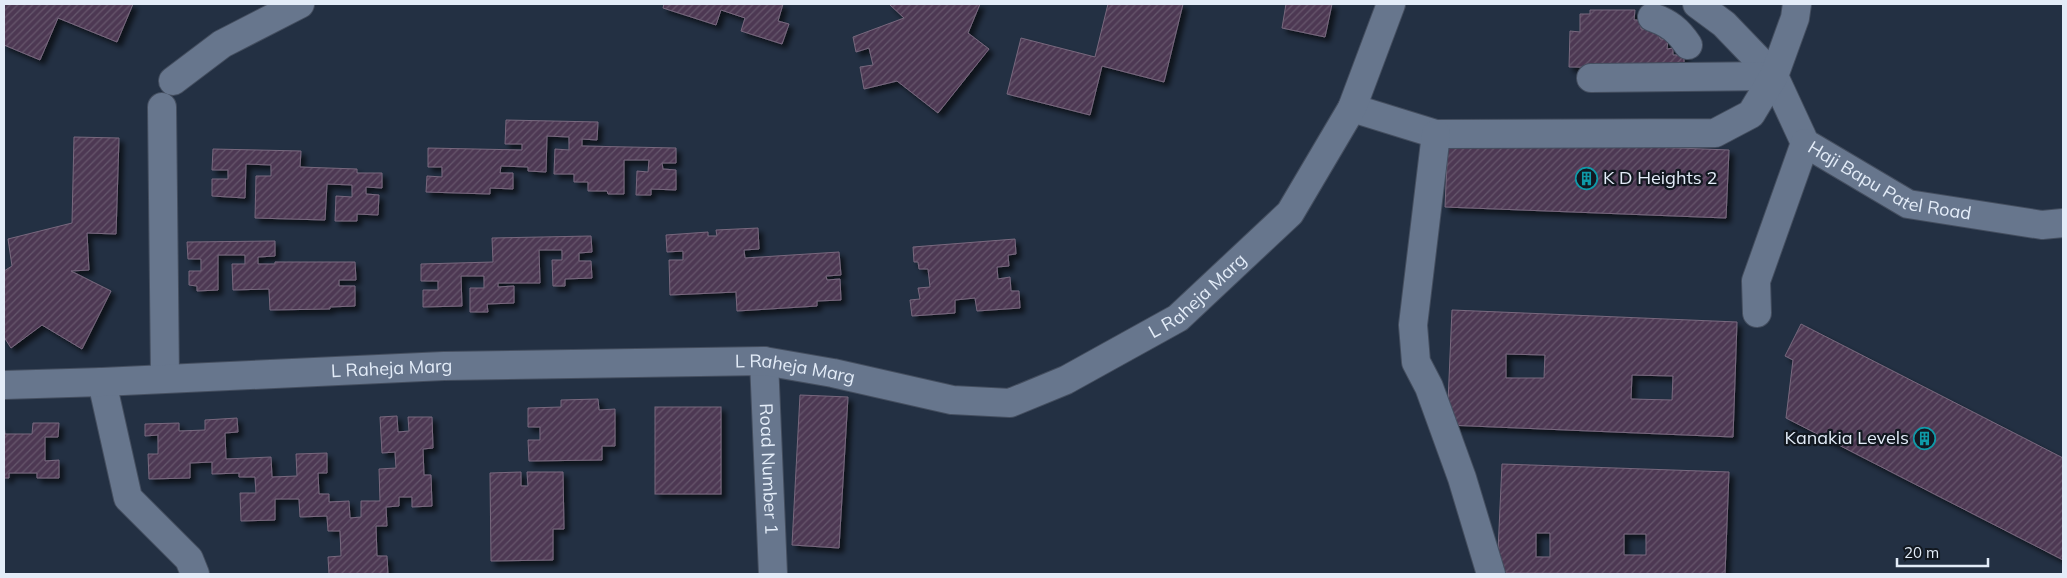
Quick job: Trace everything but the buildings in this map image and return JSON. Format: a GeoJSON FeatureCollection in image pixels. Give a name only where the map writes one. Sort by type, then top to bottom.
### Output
{"type":"FeatureCollection","features":[{"type":"Feature","properties":{"kind":"street"},"geometry":{"type":"LineString","coordinates":[[173,81],[222,44],[300,4]]}},
{"type":"Feature","properties":{"kind":"street","name":"L Raheja Marg"},"geometry":{"type":"LineString","coordinates":[[4,385],[444,366],[764,362],[833,373],[952,400],[1010,403],[1066,380],[1178,318],[1290,213],[1352,108],[1391,4]]}},
{"type":"Feature","properties":{"kind":"street","name":"Haji Bapu Patel Road"},"geometry":{"type":"LineString","coordinates":[[1697,4],[1724,24],[1774,76],[1805,143],[1908,204],[2042,225],[2063,223]]}},
{"type":"Feature","properties":{"kind":"street"},"geometry":{"type":"LineString","coordinates":[[1352,108],[1436,134],[1715,133],[1751,114],[1774,76],[1796,18],[1798,4]]}},
{"type":"Feature","properties":{"kind":"street"},"geometry":{"type":"LineString","coordinates":[[1652,14],[1676,29],[1688,45]]}},
{"type":"Feature","properties":{"kind":"street"},"geometry":{"type":"LineString","coordinates":[[1590,78],[1774,76]]}},
{"type":"Feature","properties":{"kind":"street"},"geometry":{"type":"LineString","coordinates":[[162,107],[165,378]]}},
{"type":"Feature","properties":{"kind":"street"},"geometry":{"type":"LineString","coordinates":[[1436,134],[1413,324],[1416,362],[1429,387],[1462,478],[1491,574]]}},
{"type":"Feature","properties":{"kind":"street"},"geometry":{"type":"LineString","coordinates":[[1757,313],[1756,281],[1805,143]]}},
{"type":"Feature","properties":{"kind":"street","name":"Road Number 1"},"geometry":{"type":"LineString","coordinates":[[764,362],[773,574]]}},
{"type":"Feature","properties":{"kind":"street"},"geometry":{"type":"LineString","coordinates":[[102,382],[128,498],[189,560],[195,574]]}},
{"type":"Feature","properties":{"kind":"place","name":"K D Heights 2"},"geometry":{"type":"Point","coordinates":[1587,178]}},
{"type":"Feature","properties":{"kind":"place","name":"Kanakia Levels"},"geometry":{"type":"Point","coordinates":[1925,438]}}]}
